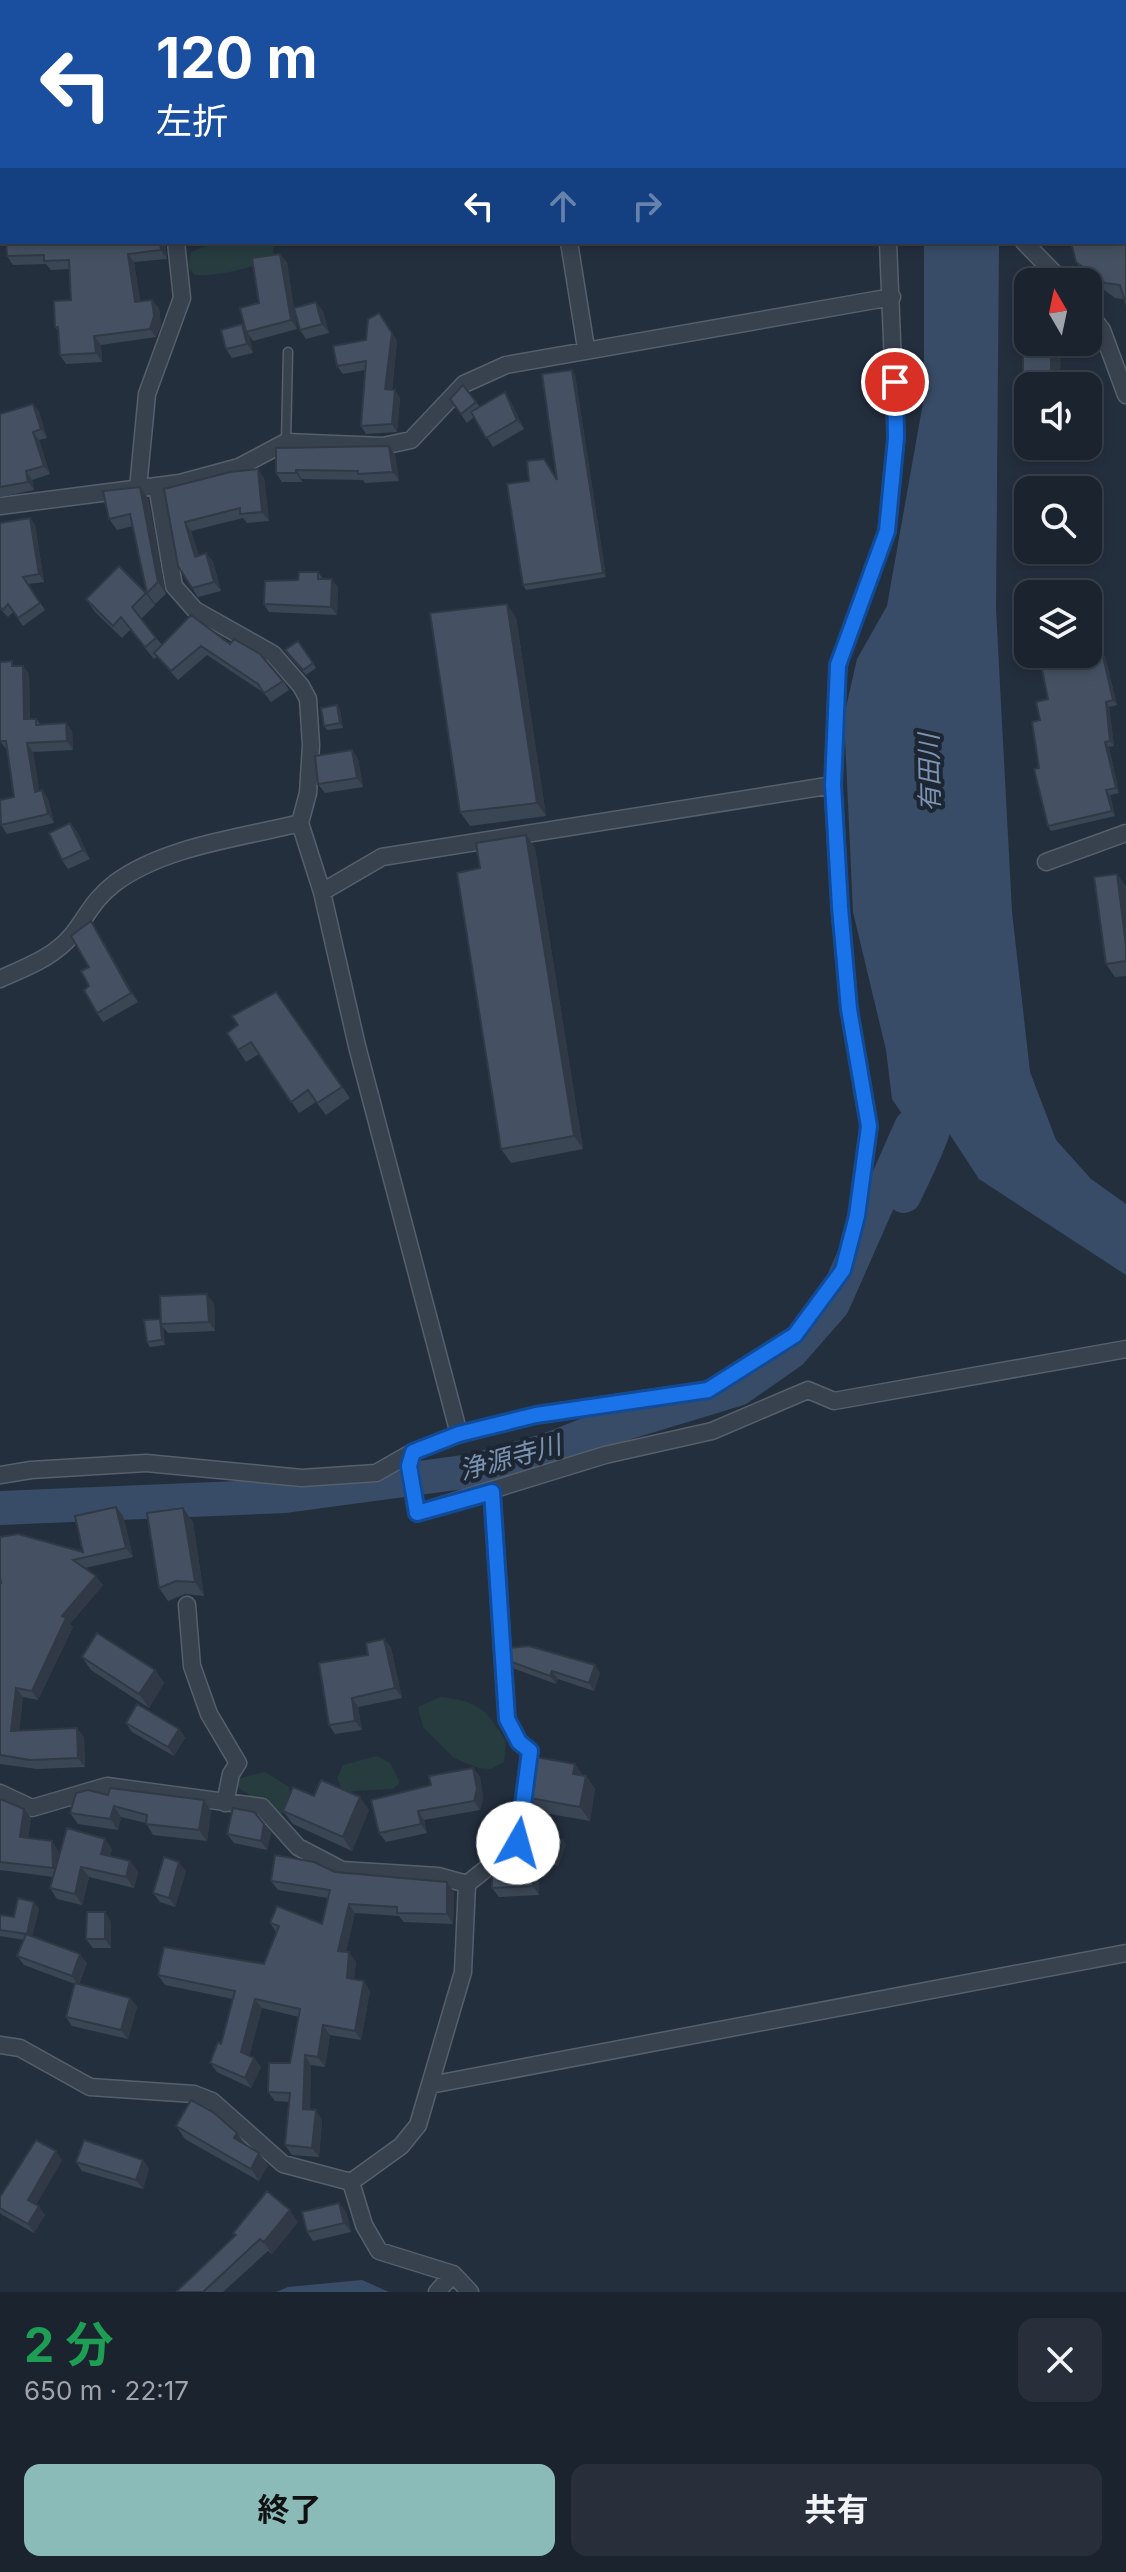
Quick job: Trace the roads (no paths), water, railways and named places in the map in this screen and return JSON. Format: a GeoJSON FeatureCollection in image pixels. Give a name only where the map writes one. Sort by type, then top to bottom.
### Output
{"type":"FeatureCollection","features":[{"type":"Feature","properties":{"kind":"street"},"geometry":{"type":"LineString","coordinates":[[138,488],[147,394],[182,298],[176,244]]}},
{"type":"Feature","properties":{"kind":"street"},"geometry":{"type":"LineString","coordinates":[[569,244],[586,348]]}},
{"type":"Feature","properties":{"kind":"street"},"geometry":{"type":"LineString","coordinates":[[0,1475],[31,1470],[146,1463],[302,1478],[376,1473],[459,1434],[536,1415],[708,1390],[795,1335],[843,1270],[857,1216],[869,1126],[849,1009],[833,785],[838,665],[887,531],[896,438],[888,244]]}},
{"type":"Feature","properties":{"kind":"street"},"geometry":{"type":"LineString","coordinates":[[1026,244],[1049,268]]}},
{"type":"Feature","properties":{"kind":"street"},"geometry":{"type":"LineString","coordinates":[[0,506],[180,483],[239,467],[286,442],[383,446],[411,440],[464,384],[506,365],[586,348],[892,297]]}},
{"type":"Feature","properties":{"kind":"street"},"geometry":{"type":"LineString","coordinates":[[1102,330],[1126,395]]}},
{"type":"Feature","properties":{"kind":"street"},"geometry":{"type":"LineString","coordinates":[[157,486],[174,586],[195,610],[273,654],[301,686],[308,699],[311,745],[308,793],[300,823],[322,892],[357,1046],[459,1434]]}},
{"type":"Feature","properties":{"kind":"street"},"geometry":{"type":"LineString","coordinates":[[322,892],[382,857],[833,785]]}},
{"type":"Feature","properties":{"kind":"street"},"geometry":{"type":"LineString","coordinates":[[0,979],[50,956],[73,934],[92,902],[117,881],[171,856],[300,823]]}},
{"type":"Feature","properties":{"kind":"street"},"geometry":{"type":"LineString","coordinates":[[1046,862],[1126,833]]}},
{"type":"Feature","properties":{"kind":"street"},"geometry":{"type":"LineString","coordinates":[[411,1459],[417,1513],[605,1455],[712,1431],[808,1390],[834,1401],[1126,1349]]}},
{"type":"Feature","properties":{"kind":"street"},"geometry":{"type":"LineString","coordinates":[[351,2182],[401,2146],[418,2125],[463,1972],[467,1884],[518,1843],[530,1751],[519,1742],[507,1719],[492,1492]]}},
{"type":"Feature","properties":{"kind":"street"},"geometry":{"type":"LineString","coordinates":[[187,1605],[192,1666],[209,1714],[238,1763],[231,1774],[225,1803]]}},
{"type":"Feature","properties":{"kind":"street"},"geometry":{"type":"LineString","coordinates":[[0,1793],[32,1808],[107,1786],[262,1807],[298,1847],[342,1870],[438,1876],[467,1884]]}},
{"type":"Feature","properties":{"kind":"street"},"geometry":{"type":"LineString","coordinates":[[430,2085],[1126,1953]]}},
{"type":"Feature","properties":{"kind":"street"},"geometry":{"type":"LineString","coordinates":[[0,2045],[20,2048],[90,2087],[194,2094],[212,2101],[283,2164],[351,2182]]}},
{"type":"Feature","properties":{"kind":"street"},"geometry":{"type":"LineString","coordinates":[[351,2182],[364,2225],[379,2251],[453,2274],[470,2292]]}},
{"type":"Feature","properties":{"kind":"street"},"geometry":{"type":"LineString","coordinates":[[437,2292],[453,2274]]}},
{"type":"Feature","properties":{"kind":"lane"},"geometry":{"type":"LineString","coordinates":[[286,442],[288,352]]}},
{"type":"Feature","properties":{"kind":"water","name":"有田川"},"geometry":{"type":"Polygon","coordinates":[[[924,244],[999,244],[996,609],[1012,912],[1030,1072],[1056,1140],[1091,1179],[1126,1204],[1126,1275],[979,1179],[939,1118],[924,1116],[911,1127],[892,1099],[886,1050],[853,912],[844,716],[857,659],[887,606],[924,397],[924,244]]]}},
{"type":"Feature","properties":{"kind":"water"},"geometry":{"type":"Polygon","coordinates":[[[362,2280],[389,2292],[276,2292],[288,2287],[362,2280]]]}},
{"type":"Feature","properties":{"kind":"waterway","name":"浄源寺川"},"geometry":{"type":"LineString","coordinates":[[0,1508],[285,1496],[471,1471],[545,1451],[583,1436],[738,1389],[791,1352],[833,1304],[911,1127],[904,1196],[937,1120],[946,1071]]}}]}
